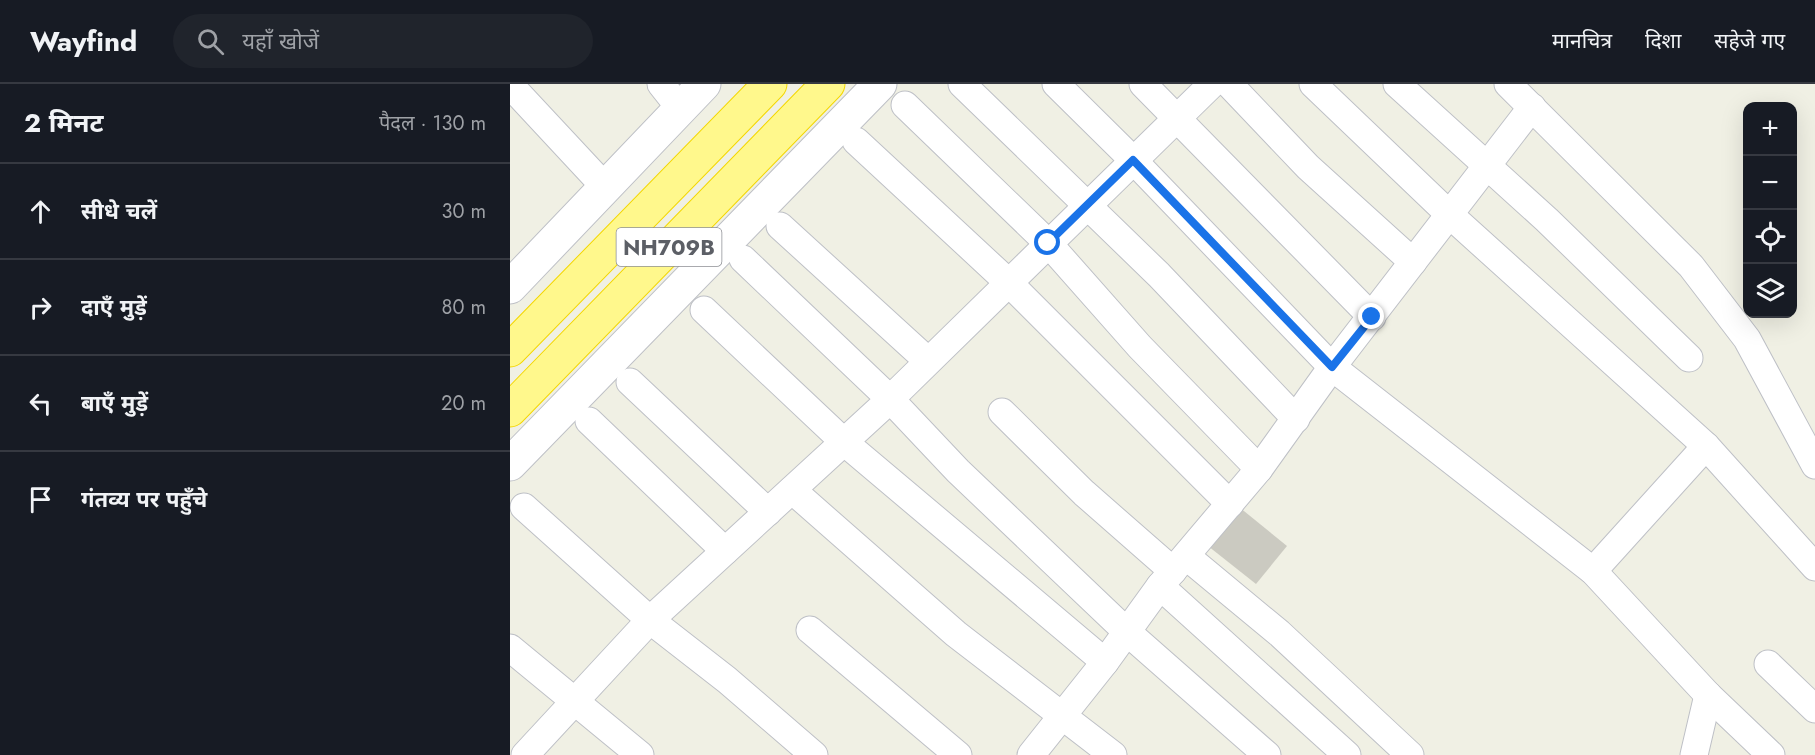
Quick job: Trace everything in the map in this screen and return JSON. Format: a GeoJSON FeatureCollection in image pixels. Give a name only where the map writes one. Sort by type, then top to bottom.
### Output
{"type":"FeatureCollection","features":[{"type":"Feature","properties":{"kind":"highway","name":"NH709B"},"geometry":{"type":"LineString","coordinates":[[510,350],[770,84]]}},
{"type":"Feature","properties":{"kind":"highway","name":"NH709B"},"geometry":{"type":"LineString","coordinates":[[510,410],[828,84]]}},
{"type":"Feature","properties":{"kind":"street"},"geometry":{"type":"LineString","coordinates":[[510,287],[606,188],[671,96],[704,84]]}},
{"type":"Feature","properties":{"kind":"street"},"geometry":{"type":"LineString","coordinates":[[510,464],[880,84]]}},
{"type":"Feature","properties":{"kind":"street"},"geometry":{"type":"LineString","coordinates":[[962,84],[1159,275],[1296,419]]}},
{"type":"Feature","properties":{"kind":"street"},"geometry":{"type":"LineString","coordinates":[[1056,84],[1133,160],[1332,367],[1593,571],[1708,695],[1771,755]]}},
{"type":"Feature","properties":{"kind":"street"},"geometry":{"type":"LineString","coordinates":[[1143,84],[1178,117],[1372,317]]}},
{"type":"Feature","properties":{"kind":"street"},"geometry":{"type":"LineString","coordinates":[[539,751],[575,700],[650,620],[890,399],[1212,84]]}},
{"type":"Feature","properties":{"kind":"street"},"geometry":{"type":"LineString","coordinates":[[1229,84],[1316,175],[1413,262]]}},
{"type":"Feature","properties":{"kind":"street"},"geometry":{"type":"LineString","coordinates":[[1313,84],[1450,215],[1706,446],[1815,567]]}},
{"type":"Feature","properties":{"kind":"street"},"geometry":{"type":"LineString","coordinates":[[1397,84],[1486,164],[1689,358]]}},
{"type":"Feature","properties":{"kind":"street"},"geometry":{"type":"LineString","coordinates":[[1508,84],[1691,266],[1713,293],[1747,339],[1815,465]]}},
{"type":"Feature","properties":{"kind":"street"},"geometry":{"type":"LineString","coordinates":[[510,85],[606,188]]}},
{"type":"Feature","properties":{"kind":"street"},"geometry":{"type":"LineString","coordinates":[[905,105],[1048,243],[1140,347],[1259,469]]}},
{"type":"Feature","properties":{"kind":"street"},"geometry":{"type":"LineString","coordinates":[[1031,755],[1173,571],[1259,469],[1332,367],[1532,107]]}},
{"type":"Feature","properties":{"kind":"street"},"geometry":{"type":"LineString","coordinates":[[856,141],[1008,282],[1230,504]]}},
{"type":"Feature","properties":{"kind":"street"},"geometry":{"type":"LineString","coordinates":[[780,226],[928,361]]}},
{"type":"Feature","properties":{"kind":"street"},"geometry":{"type":"LineString","coordinates":[[743,259],[890,399],[958,471],[1126,631],[1267,755]]}},
{"type":"Feature","properties":{"kind":"street"},"geometry":{"type":"LineString","coordinates":[[704,310],[844,442],[1105,662]]}},
{"type":"Feature","properties":{"kind":"street"},"geometry":{"type":"LineString","coordinates":[[630,382],[768,512]]}},
{"type":"Feature","properties":{"kind":"street"},"geometry":{"type":"LineString","coordinates":[[1002,412],[1084,493],[1173,571],[1347,755]]}},
{"type":"Feature","properties":{"kind":"street"},"geometry":{"type":"LineString","coordinates":[[589,421],[725,551]]}},
{"type":"Feature","properties":{"kind":"street"},"geometry":{"type":"LineString","coordinates":[[1593,571],[1706,446]]}},
{"type":"Feature","properties":{"kind":"street"},"geometry":{"type":"LineString","coordinates":[[792,490],[956,634],[1113,755]]}},
{"type":"Feature","properties":{"kind":"street"},"geometry":{"type":"LineString","coordinates":[[524,507],[650,620],[727,680],[814,755]]}},
{"type":"Feature","properties":{"kind":"street"},"geometry":{"type":"LineString","coordinates":[[1173,571],[1279,633],[1410,755]]}},
{"type":"Feature","properties":{"kind":"street"},"geometry":{"type":"LineString","coordinates":[[810,630],[958,755]]}},
{"type":"Feature","properties":{"kind":"street"},"geometry":{"type":"LineString","coordinates":[[510,648],[640,755]]}},
{"type":"Feature","properties":{"kind":"street"},"geometry":{"type":"LineString","coordinates":[[1768,664],[1815,709]]}},
{"type":"Feature","properties":{"kind":"street"},"geometry":{"type":"LineString","coordinates":[[1694,755],[1708,695]]}},
{"type":"Feature","properties":{"kind":"building"},"geometry":{"type":"Polygon","coordinates":[[[1239,507],[1287,546],[1256,584],[1208,546],[1239,507]]]}},
{"type":"Feature","properties":{"kind":"route"},"geometry":{"type":"LineString","coordinates":[[1048,243],[1133,160],[1332,367],[1372,317]]}}]}
